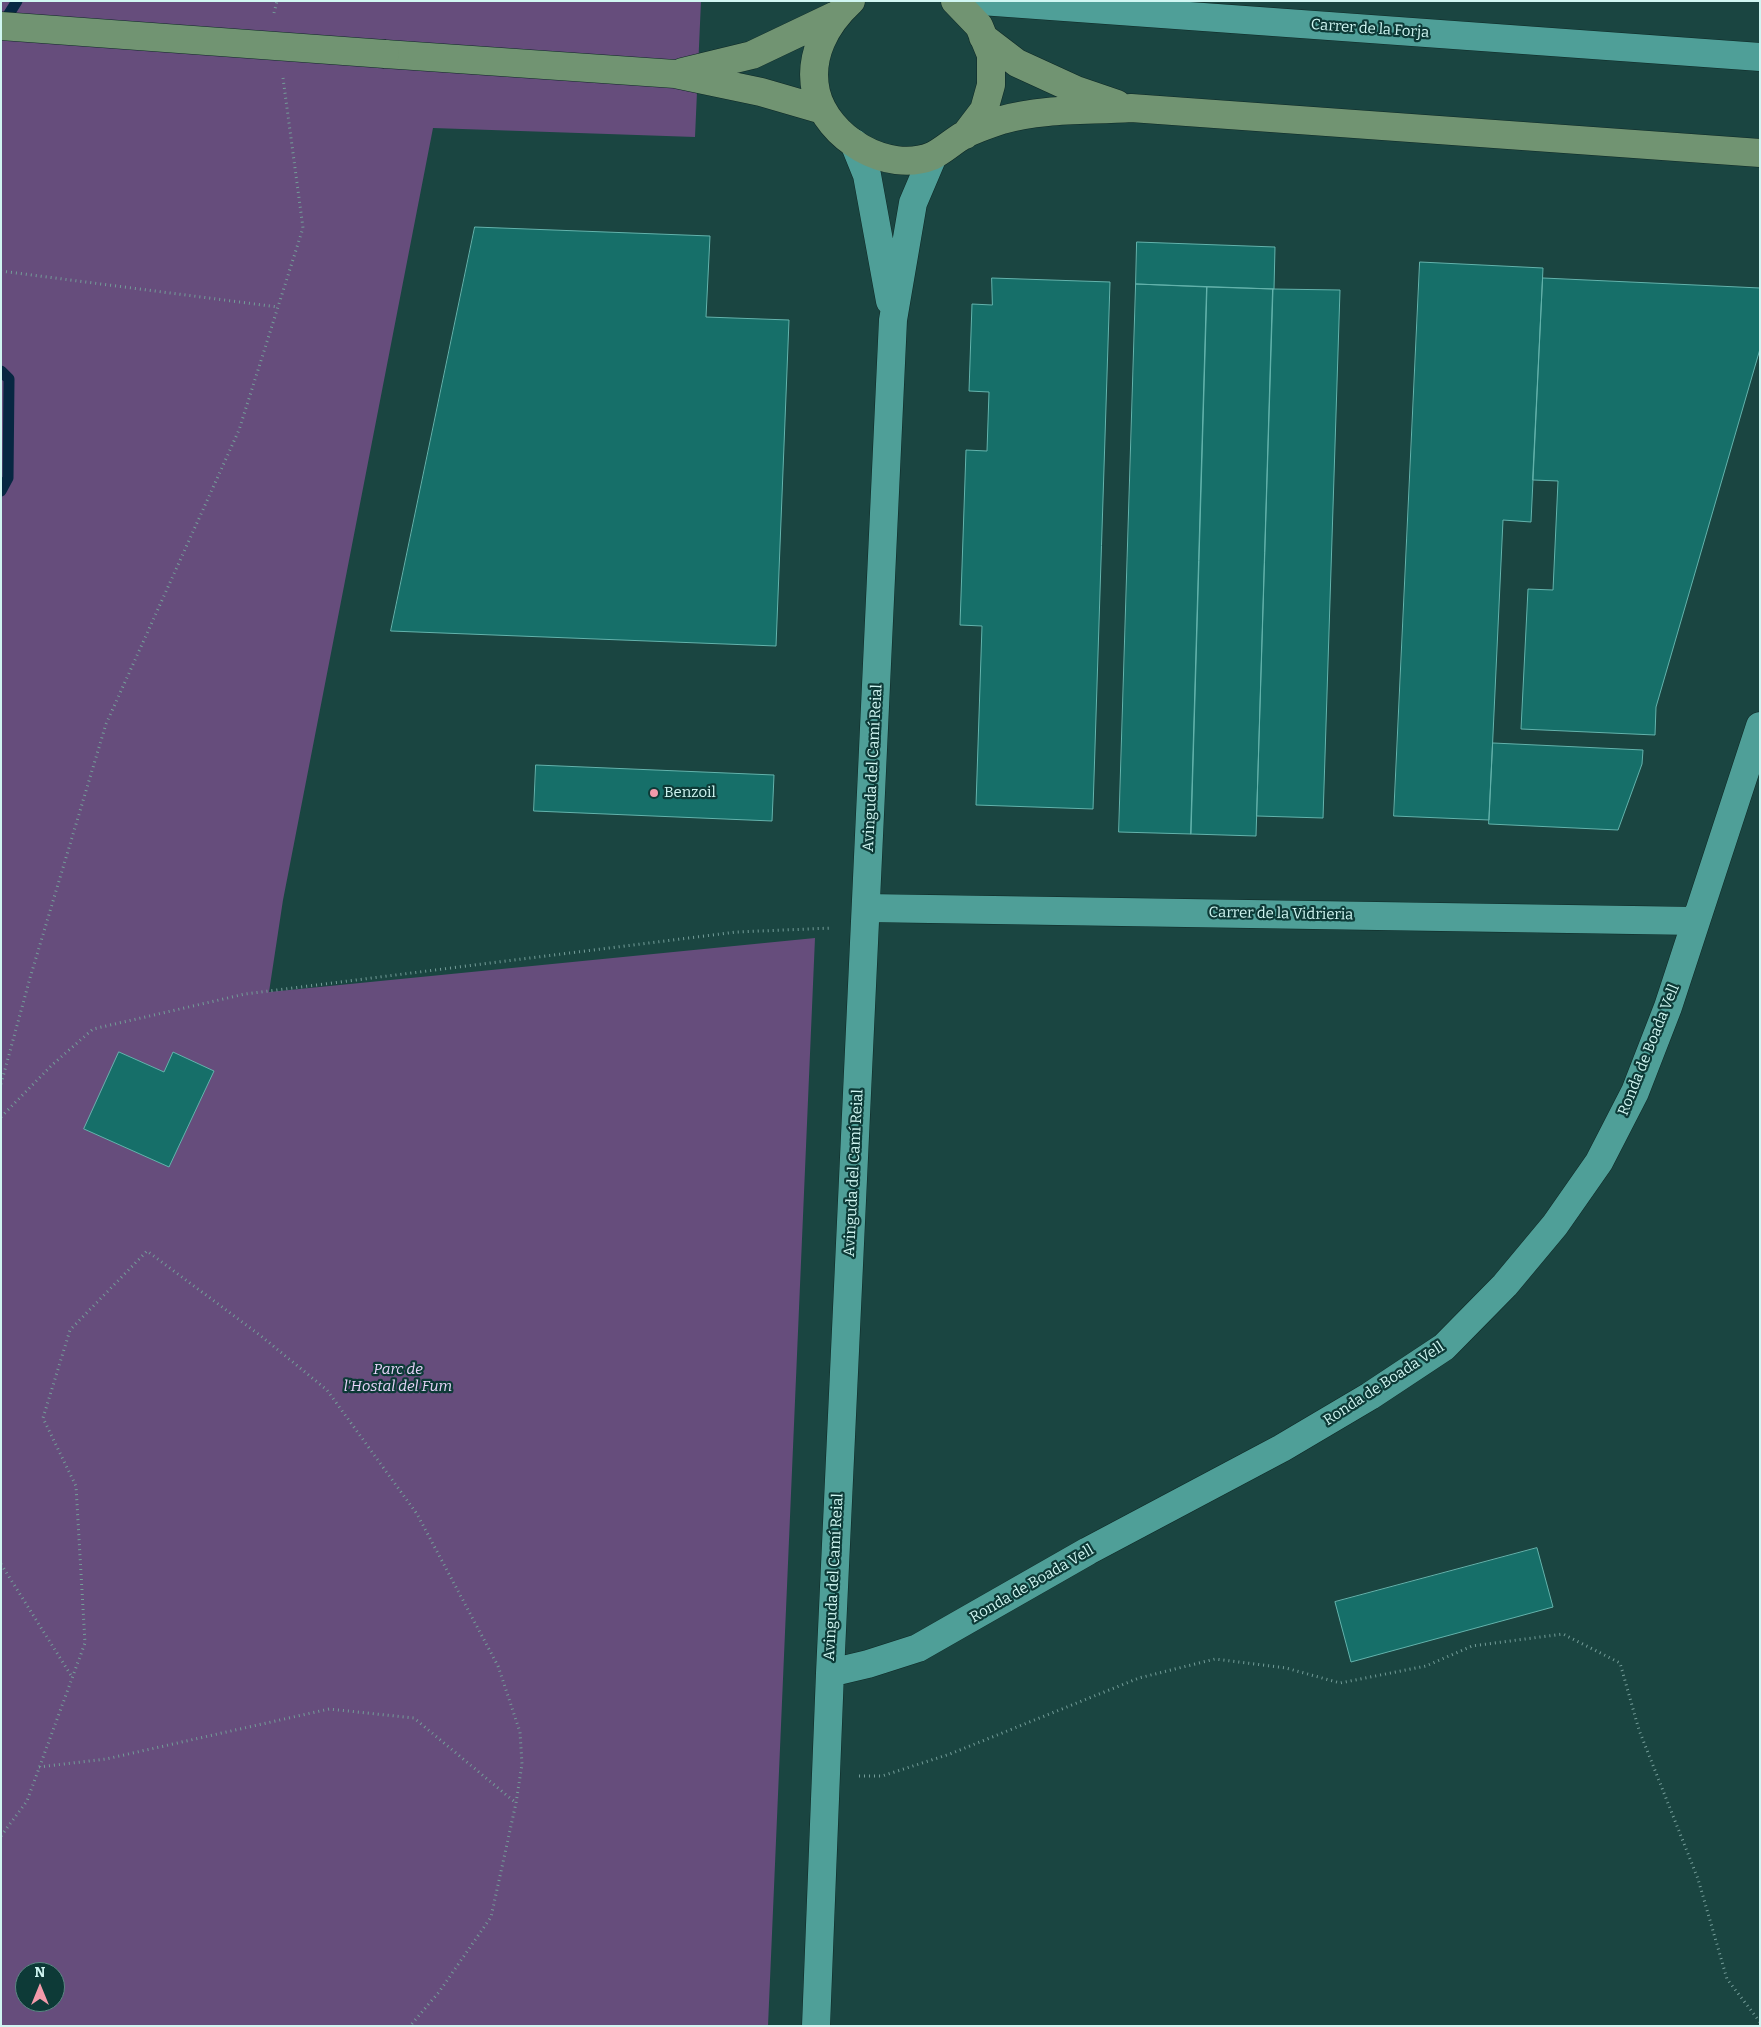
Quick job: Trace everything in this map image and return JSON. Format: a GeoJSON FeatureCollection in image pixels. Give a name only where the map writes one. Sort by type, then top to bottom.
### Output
{"type":"FeatureCollection","features":[{"type":"Feature","properties":{"kind":"main road"},"geometry":{"type":"LineString","coordinates":[[955,1],[979,26],[991,56],[991,85],[984,110],[965,135]]}},
{"type":"Feature","properties":{"kind":"main road"},"geometry":{"type":"LineString","coordinates":[[675,74],[752,56],[843,9]]}},
{"type":"Feature","properties":{"kind":"main road"},"geometry":{"type":"LineString","coordinates":[[843,9],[826,29],[817,50],[814,72],[816,91],[823,110],[836,127],[854,143],[883,158],[914,160],[933,156],[965,135],[1002,120],[1030,114],[1130,108],[1760,153]]}},
{"type":"Feature","properties":{"kind":"main road"},"geometry":{"type":"LineString","coordinates":[[1,26],[675,74],[761,92],[823,110]]}},
{"type":"Feature","properties":{"kind":"main road"},"geometry":{"type":"LineString","coordinates":[[983,37],[1017,63],[1040,74],[1130,108]]}},
{"type":"Feature","properties":{"kind":"street","name":"Carrer de la Forja"},"geometry":{"type":"LineString","coordinates":[[981,1],[1760,56]]}},
{"type":"Feature","properties":{"kind":"street","name":"Avinguda del Camí Reial"},"geometry":{"type":"LineString","coordinates":[[854,143],[867,175],[893,320]]}},
{"type":"Feature","properties":{"kind":"street","name":"Avinguda del Camí Reial"},"geometry":{"type":"LineString","coordinates":[[816,2026],[830,1672],[893,320],[913,203],[933,156]]}},
{"type":"Feature","properties":{"kind":"street","name":"Ronda de Boada Vell"},"geometry":{"type":"LineString","coordinates":[[830,1672],[868,1664],[918,1648],[1088,1551],[1282,1448],[1370,1396],[1444,1347],[1505,1286],[1555,1225],[1598,1162],[1635,1092],[1668,1007],[1760,726]]}},
{"type":"Feature","properties":{"kind":"street","name":"Carrer de la Vidrieria"},"geometry":{"type":"LineString","coordinates":[[866,918],[1696,921]]}},
{"type":"Feature","properties":{"kind":"path"},"geometry":{"type":"LineString","coordinates":[[275,20],[274,11],[277,1]]}},
{"type":"Feature","properties":{"kind":"path"},"geometry":{"type":"LineString","coordinates":[[1,1084],[30,978],[106,724],[239,430],[303,228],[283,75]]}},
{"type":"Feature","properties":{"kind":"path"},"geometry":{"type":"LineString","coordinates":[[1,271],[278,307]]}},
{"type":"Feature","properties":{"kind":"path"},"geometry":{"type":"LineString","coordinates":[[1,1118],[52,1065],[93,1029],[245,994],[736,932],[866,918]]}},
{"type":"Feature","properties":{"kind":"path"},"geometry":{"type":"LineString","coordinates":[[1,1836],[27,1801],[85,1643],[76,1486],[43,1418],[70,1330],[147,1251],[261,1336],[328,1390],[417,1514],[498,1666],[520,1732],[522,1764],[516,1803],[491,1917],[439,1992],[410,2026]]}},
{"type":"Feature","properties":{"kind":"path"},"geometry":{"type":"LineString","coordinates":[[1,1564],[72,1677]]}},
{"type":"Feature","properties":{"kind":"path"},"geometry":{"type":"LineString","coordinates":[[826,1776],[882,1776],[950,1754],[1139,1678],[1215,1658],[1286,1668],[1340,1683],[1426,1666],[1472,1646],[1563,1634],[1620,1663],[1639,1730],[1698,1879],[1728,1979],[1760,2022]]}},
{"type":"Feature","properties":{"kind":"path"},"geometry":{"type":"LineString","coordinates":[[40,1768],[106,1759],[329,1709],[414,1718],[516,1803]]}},
{"type":"Feature","properties":{"kind":"green space","name":"Parc de l'Hostal del Fum"},"geometry":{"type":"Polygon","coordinates":[[[1,1],[701,1],[695,137],[433,128],[283,900],[269,992],[815,938],[768,2026],[1,2026],[1,1]]]}},
{"type":"Feature","properties":{"kind":"building"},"geometry":{"type":"Polygon","coordinates":[[[475,227],[710,236],[706,317],[789,320],[776,646],[391,631],[475,227]]]}},
{"type":"Feature","properties":{"kind":"building"},"geometry":{"type":"Polygon","coordinates":[[[1137,242],[1275,247],[1274,289],[1136,284],[1137,242]]]}},
{"type":"Feature","properties":{"kind":"building"},"geometry":{"type":"Polygon","coordinates":[[[1420,262],[1543,268],[1531,522],[1503,520],[1489,820],[1394,816],[1420,262]]]}},
{"type":"Feature","properties":{"kind":"building"},"geometry":{"type":"Polygon","coordinates":[[[992,278],[1110,282],[1093,809],[976,805],[982,626],[960,625],[966,450],[987,451],[989,392],[969,391],[972,304],[992,305],[992,278]]]}},
{"type":"Feature","properties":{"kind":"building"},"geometry":{"type":"Polygon","coordinates":[[[1543,278],[1760,288],[1760,349],[1656,707],[1655,735],[1521,729],[1528,589],[1553,590],[1558,481],[1533,480],[1543,278]]]}},
{"type":"Feature","properties":{"kind":"building"},"geometry":{"type":"Polygon","coordinates":[[[1136,284],[1207,287],[1191,834],[1119,832],[1136,284]]]}},
{"type":"Feature","properties":{"kind":"building"},"geometry":{"type":"Polygon","coordinates":[[[1207,287],[1273,289],[1256,836],[1191,834],[1207,287]]]}},
{"type":"Feature","properties":{"kind":"building"},"geometry":{"type":"Polygon","coordinates":[[[1273,289],[1340,290],[1323,818],[1257,816],[1273,289]]]}},
{"type":"Feature","properties":{"kind":"building"},"geometry":{"type":"Polygon","coordinates":[[[1493,743],[1643,750],[1642,764],[1618,830],[1489,824],[1493,743]]]}},
{"type":"Feature","properties":{"kind":"building","name":"Benzoil"},"geometry":{"type":"Polygon","coordinates":[[[536,765],[774,775],[772,821],[534,811],[536,765]]]}},
{"type":"Feature","properties":{"kind":"building"},"geometry":{"type":"Polygon","coordinates":[[[119,1052],[164,1072],[173,1052],[214,1071],[169,1167],[84,1129],[119,1052]]]}},
{"type":"Feature","properties":{"kind":"building"},"geometry":{"type":"Polygon","coordinates":[[[1537,1548],[1553,1607],[1351,1662],[1335,1602],[1537,1548]]]}},
{"type":"Feature","properties":{"kind":"waterway"},"geometry":{"type":"LineString","coordinates":[[2,25],[17,1]]}},
{"type":"Feature","properties":{"kind":"waterway"},"geometry":{"type":"LineString","coordinates":[[1,371],[9,379],[8,478],[1,491]]}},
{"type":"Feature","properties":{"kind":"place","name":"Benzoil"},"geometry":{"type":"Point","coordinates":[654,793]}}]}
